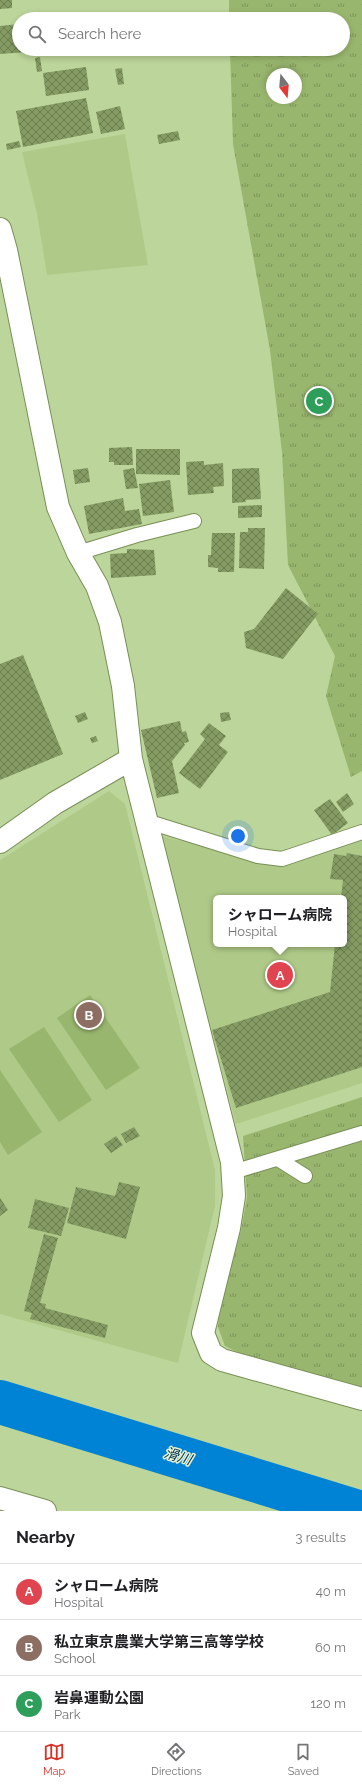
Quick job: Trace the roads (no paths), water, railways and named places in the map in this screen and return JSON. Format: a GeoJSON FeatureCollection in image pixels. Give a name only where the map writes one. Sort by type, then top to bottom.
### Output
{"type":"FeatureCollection","features":[{"type":"Feature","properties":{"kind":"street"},"geometry":{"type":"LineString","coordinates":[[0,228],[6,250],[58,507],[78,553],[97,586],[110,622],[123,686],[131,759],[230,1154],[233,1172],[234,1196],[229,1228],[204,1323],[203,1333],[211,1353],[222,1360],[362,1399]]}},
{"type":"Feature","properties":{"kind":"street"},"geometry":{"type":"LineString","coordinates":[[0,842],[55,803],[131,759]]}},
{"type":"Feature","properties":{"kind":"street"},"geometry":{"type":"LineString","coordinates":[[0,1498],[45,1511]]}},
{"type":"Feature","properties":{"kind":"lane"},"geometry":{"type":"LineString","coordinates":[[78,553],[137,535],[194,521]]}},
{"type":"Feature","properties":{"kind":"lane"},"geometry":{"type":"LineString","coordinates":[[146,821],[258,856],[282,859],[362,832]]}},
{"type":"Feature","properties":{"kind":"lane"},"geometry":{"type":"LineString","coordinates":[[233,1172],[362,1133]]}},
{"type":"Feature","properties":{"kind":"lane"},"geometry":{"type":"LineString","coordinates":[[278,1158],[305,1176]]}},
{"type":"Feature","properties":{"kind":"waterway","name":"滑川"},"geometry":{"type":"LineString","coordinates":[[0,1402],[355,1511]]}},
{"type":"Feature","properties":{"kind":"place","name":"岩鼻運動公園"},"geometry":{"type":"Point","coordinates":[319,401]}},
{"type":"Feature","properties":{"kind":"place","name":"シャローム病院"},"geometry":{"type":"Point","coordinates":[280,975]}},
{"type":"Feature","properties":{"kind":"place","name":"私立東京農業大学第三高等学校"},"geometry":{"type":"Point","coordinates":[89,1015]}}]}
